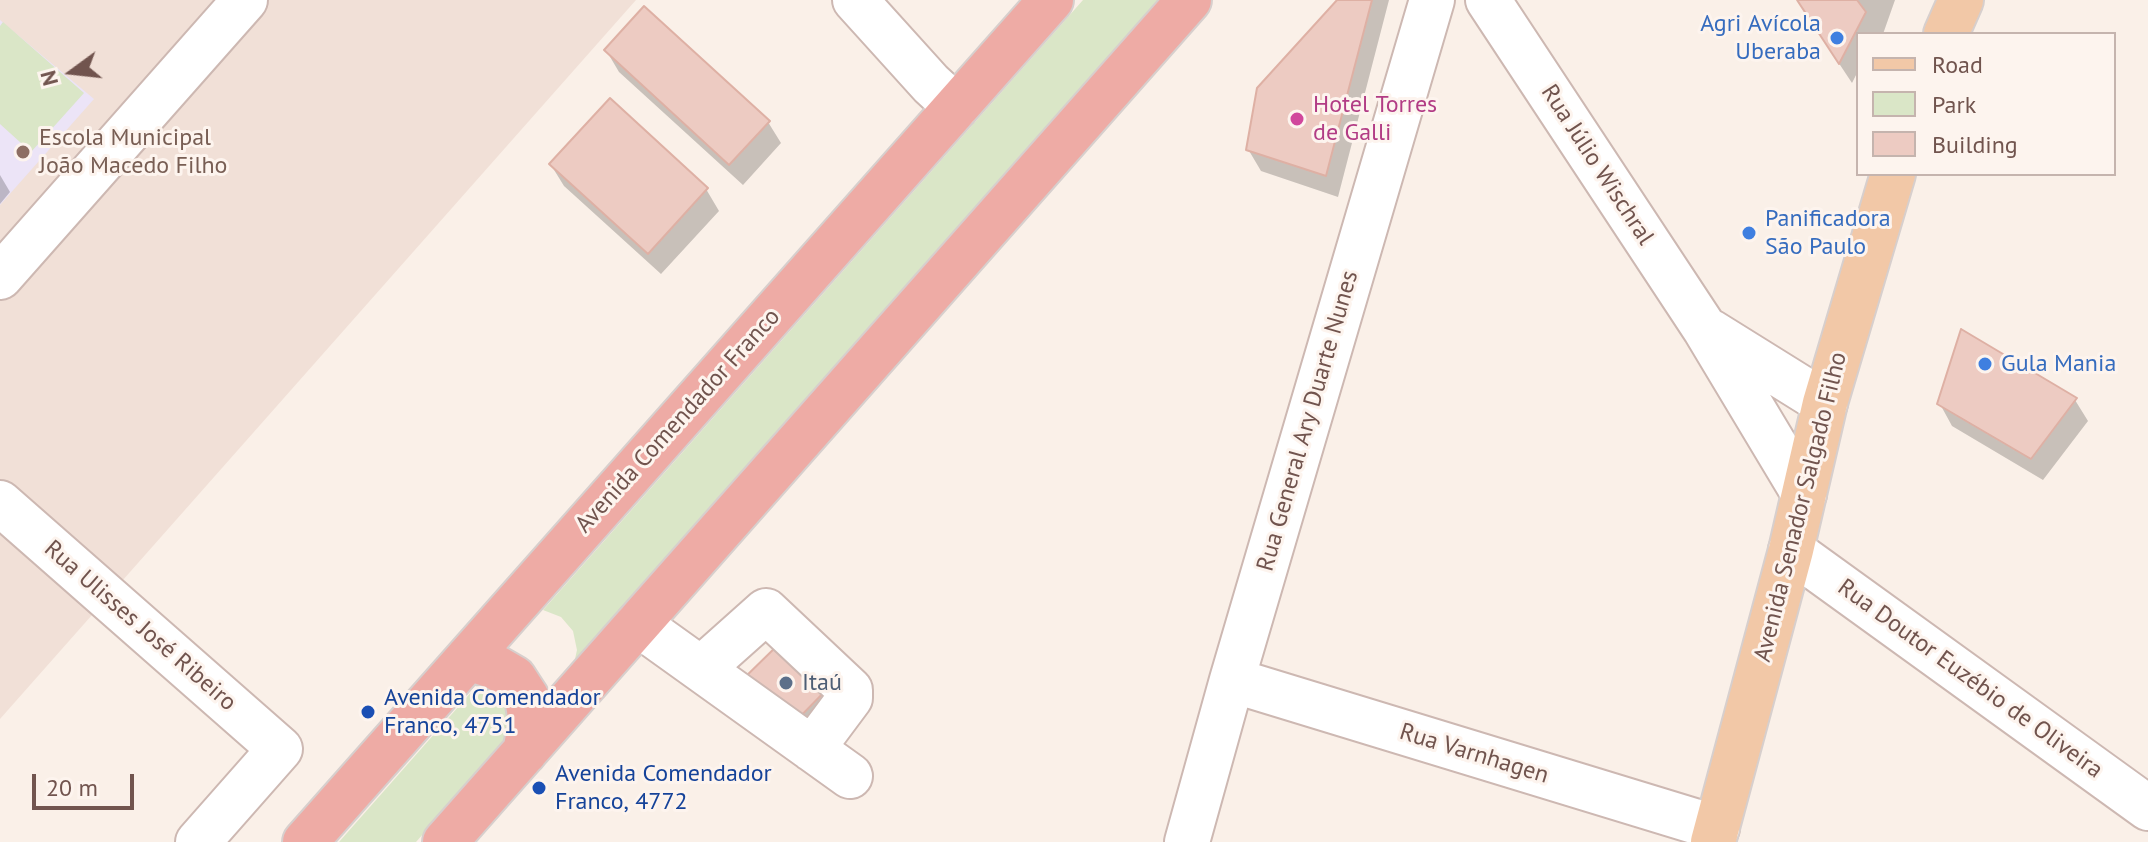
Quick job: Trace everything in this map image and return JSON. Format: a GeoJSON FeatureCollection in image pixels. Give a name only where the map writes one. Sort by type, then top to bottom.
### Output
{"type":"FeatureCollection","features":[{"type":"Feature","properties":{"kind":"highway","name":"Avenida Comendador Franco"},"geometry":{"type":"LineString","coordinates":[[305,842],[1051,0]]}},
{"type":"Feature","properties":{"kind":"highway"},"geometry":{"type":"LineString","coordinates":[[445,842],[1189,0]]}},
{"type":"Feature","properties":{"kind":"highway"},"geometry":{"type":"LineString","coordinates":[[468,658],[495,667],[514,678],[527,698],[531,722],[525,752]]}},
{"type":"Feature","properties":{"kind":"main road"},"geometry":{"type":"LineString","coordinates":[[1947,32],[1961,0]]}},
{"type":"Feature","properties":{"kind":"main road","name":"Avenida Senador Salgado Filho"},"geometry":{"type":"LineString","coordinates":[[1715,835],[1791,550],[1825,403],[1892,176]]}},
{"type":"Feature","properties":{"kind":"street"},"geometry":{"type":"LineString","coordinates":[[0,277],[245,0]]}},
{"type":"Feature","properties":{"kind":"street"},"geometry":{"type":"LineString","coordinates":[[855,0],[956,107]]}},
{"type":"Feature","properties":{"kind":"street","name":"Rua General Ary Duarte Nunes"},"geometry":{"type":"LineString","coordinates":[[1187,842],[1432,0]]}},
{"type":"Feature","properties":{"kind":"street","name":"Rua Júlio Wischral"},"geometry":{"type":"LineString","coordinates":[[1488,0],[1705,329],[1804,494]]}},
{"type":"Feature","properties":{"kind":"street","name":"Rua Júlio Wischral"},"geometry":{"type":"LineString","coordinates":[[1705,329],[1825,403]]}},
{"type":"Feature","properties":{"kind":"street","name":"Rua Ulisses José Ribeiro"},"geometry":{"type":"LineString","coordinates":[[0,503],[280,749],[198,842]]}},
{"type":"Feature","properties":{"kind":"street","name":"Rua Doutor Euzébio de Oliveira"},"geometry":{"type":"LineString","coordinates":[[1791,550],[2148,808]]}},
{"type":"Feature","properties":{"kind":"street"},"geometry":{"type":"LineString","coordinates":[[701,669],[766,611],[850,690],[850,698],[812,749]]}},
{"type":"Feature","properties":{"kind":"street"},"geometry":{"type":"LineString","coordinates":[[638,624],[850,776]]}},
{"type":"Feature","properties":{"kind":"street","name":"Rua Varnhagen"},"geometry":{"type":"LineString","coordinates":[[1232,680],[1715,835]]}},
{"type":"Feature","properties":{"kind":"shaded area"},"geometry":{"type":"Polygon","coordinates":[[[0,0],[636,0],[0,719],[0,0]]]}},
{"type":"Feature","properties":{"kind":"shaded area","name":"Escola Municipal João Macedo Filho"},"geometry":{"type":"Polygon","coordinates":[[[0,20],[94,99],[0,205],[0,20]]]}},
{"type":"Feature","properties":{"kind":"green space"},"geometry":{"type":"Polygon","coordinates":[[[1083,0],[1165,0],[573,668],[577,650],[573,631],[561,617],[543,610],[1083,0]]]}},
{"type":"Feature","properties":{"kind":"green space","name":"Escola Municipal João Macedo Filho"},"geometry":{"type":"Polygon","coordinates":[[[3,22],[84,93],[31,152],[0,124],[0,26],[3,22]]]}},
{"type":"Feature","properties":{"kind":"green space"},"geometry":{"type":"Polygon","coordinates":[[[481,681],[510,702],[510,736],[416,842],[339,842],[481,681]]]}},
{"type":"Feature","properties":{"kind":"building","name":"Hotel Torres de Galli"},"geometry":{"type":"Polygon","coordinates":[[[1337,0],[1372,0],[1326,176],[1246,150],[1257,88],[1337,0]]]}},
{"type":"Feature","properties":{"kind":"building","name":"Agri Avícola Uberaba"},"geometry":{"type":"Polygon","coordinates":[[[1797,0],[1857,0],[1866,12],[1839,64],[1797,0]]]}},
{"type":"Feature","properties":{"kind":"building"},"geometry":{"type":"Polygon","coordinates":[[[644,6],[770,121],[729,165],[604,50],[644,6]]]}},
{"type":"Feature","properties":{"kind":"building"},"geometry":{"type":"Polygon","coordinates":[[[610,98],[708,188],[648,254],[549,164],[610,98]]]}},
{"type":"Feature","properties":{"kind":"building","name":"Gula Mania"},"geometry":{"type":"Polygon","coordinates":[[[1961,329],[2077,398],[2031,459],[1937,404],[1961,329]]]}},
{"type":"Feature","properties":{"kind":"building","name":"Itaú"},"geometry":{"type":"Polygon","coordinates":[[[785,638],[836,680],[790,727],[736,686],[785,638]]]}},
{"type":"Feature","properties":{"kind":"place","name":"Agri Avícola Uberaba"},"geometry":{"type":"Point","coordinates":[1837,38]}},
{"type":"Feature","properties":{"kind":"place","name":"Hotel Torres de Galli"},"geometry":{"type":"Point","coordinates":[1297,119]}},
{"type":"Feature","properties":{"kind":"place","name":"Escola Municipal João Macedo Filho"},"geometry":{"type":"Point","coordinates":[23,152]}},
{"type":"Feature","properties":{"kind":"place","name":"Panificadora São Paulo"},"geometry":{"type":"Point","coordinates":[1749,233]}},
{"type":"Feature","properties":{"kind":"place","name":"Gula Mania"},"geometry":{"type":"Point","coordinates":[1985,364]}},
{"type":"Feature","properties":{"kind":"place","name":"Itaú"},"geometry":{"type":"Point","coordinates":[786,683]}},
{"type":"Feature","properties":{"kind":"place","name":"Avenida Comendador Franco, 4751"},"geometry":{"type":"Point","coordinates":[368,712]}},
{"type":"Feature","properties":{"kind":"place","name":"Avenida Comendador Franco, 4772"},"geometry":{"type":"Point","coordinates":[539,788]}}]}
